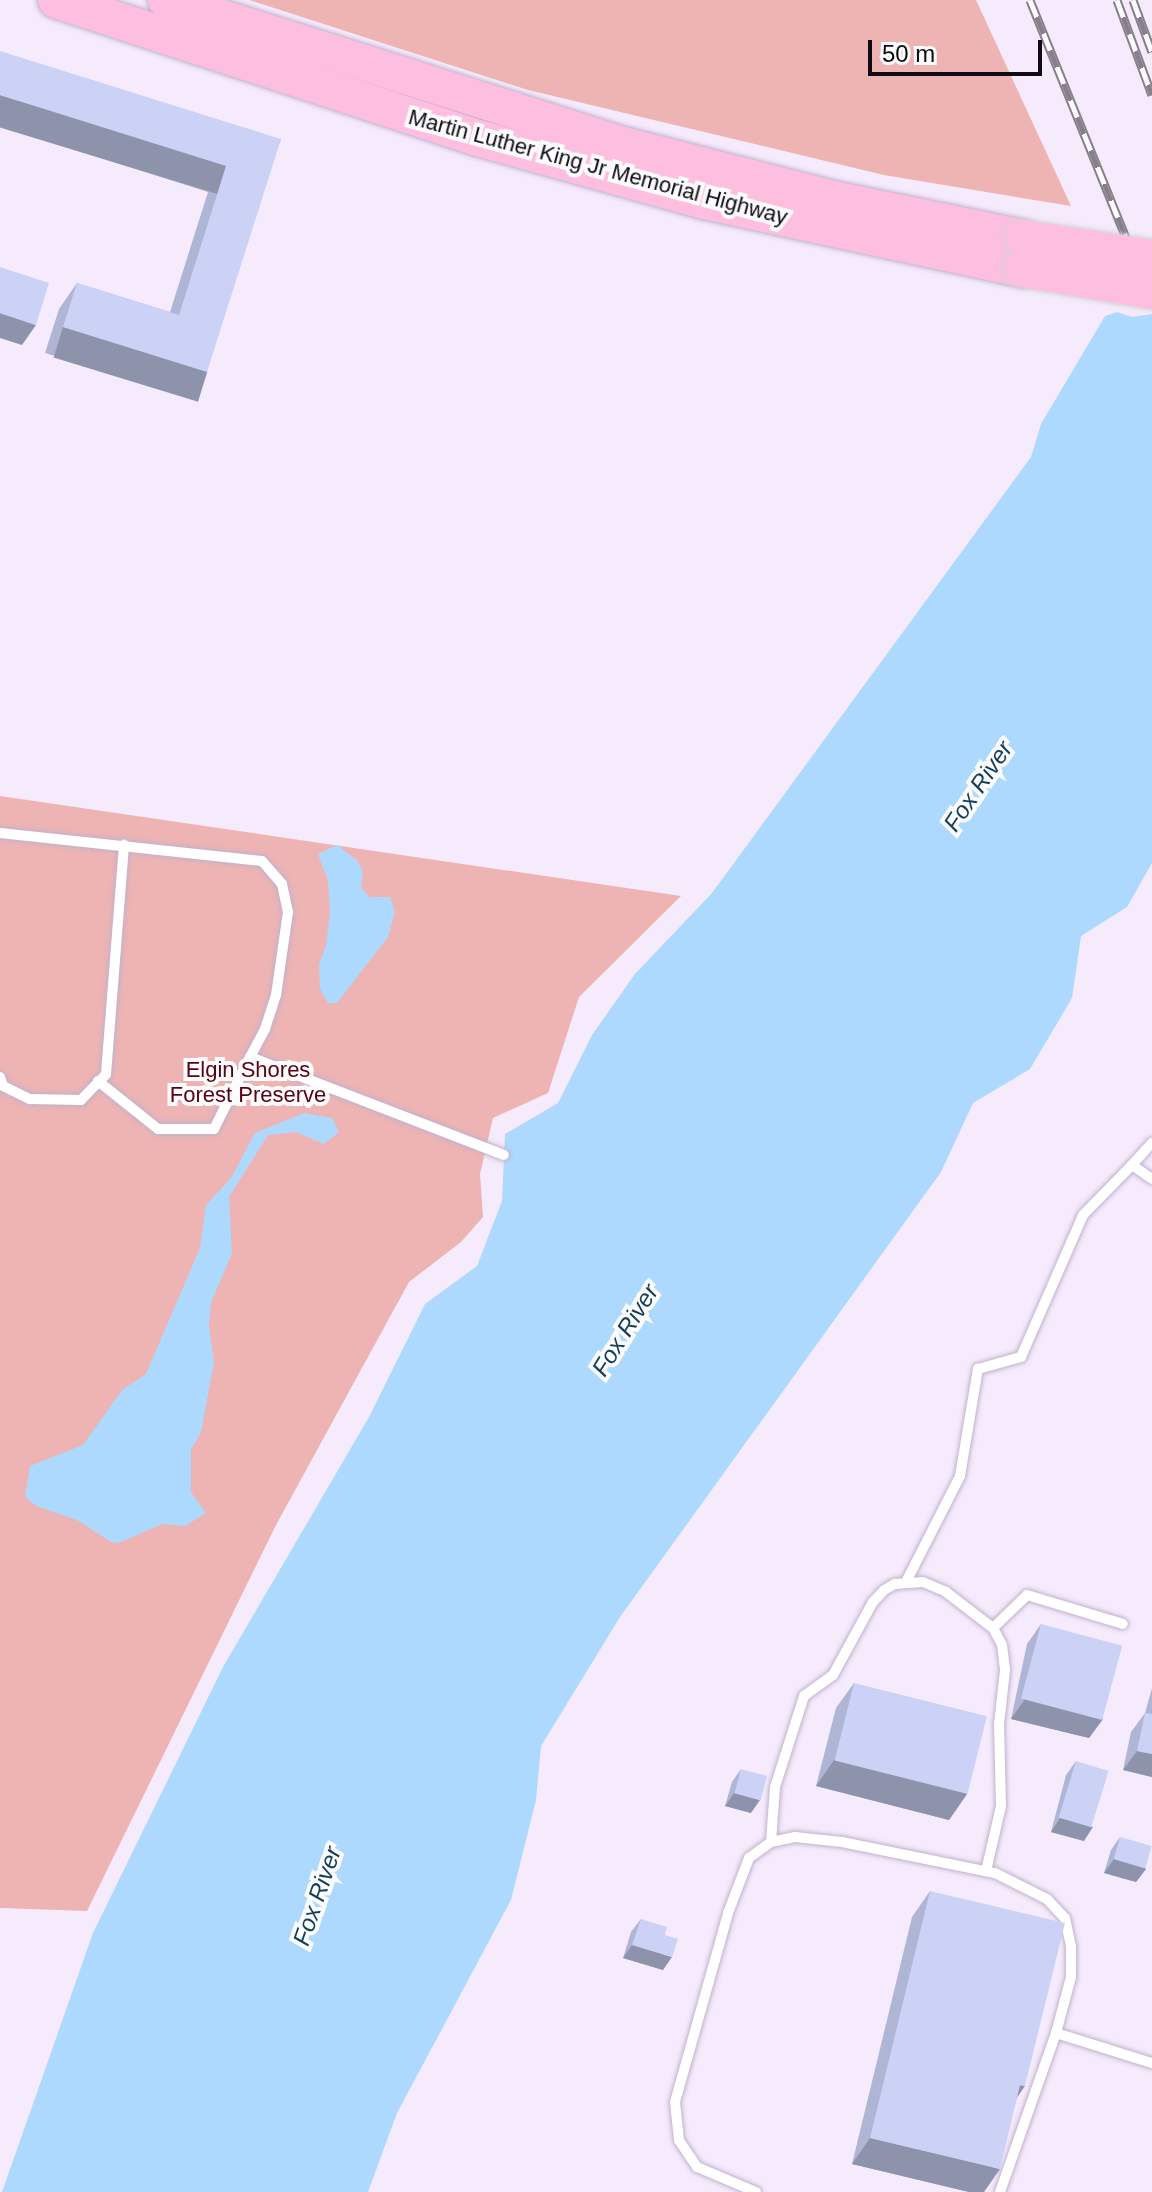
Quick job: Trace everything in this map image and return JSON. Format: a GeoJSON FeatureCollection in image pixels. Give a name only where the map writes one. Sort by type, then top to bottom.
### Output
{"type":"FeatureCollection","features":[{"type":"Feature","properties":{"kind":"highway","name":"Martin Luther King Jr Memorial Highway"},"geometry":{"type":"LineString","coordinates":[[166,0],[619,144],[833,199],[1152,291]]}},
{"type":"Feature","properties":{"kind":"highway","name":"Martin Luther King Jr Memorial Highway"},"geometry":{"type":"LineString","coordinates":[[60,2],[478,138],[704,201],[1022,254],[1152,258]]}},
{"type":"Feature","properties":{"kind":"lane"},"geometry":{"type":"LineString","coordinates":[[0,833],[262,861],[282,884],[288,912],[276,995],[265,1029],[214,1129],[158,1129],[98,1081]]}},
{"type":"Feature","properties":{"kind":"lane"},"geometry":{"type":"LineString","coordinates":[[0,1077],[3,1086],[30,1099],[81,1100],[106,1074],[124,845]]}},
{"type":"Feature","properties":{"kind":"lane"},"geometry":{"type":"LineString","coordinates":[[250,1057],[504,1155]]}},
{"type":"Feature","properties":{"kind":"lane"},"geometry":{"type":"LineString","coordinates":[[906,1582],[960,1476],[978,1369],[1021,1357],[1083,1215],[1152,1143]]}},
{"type":"Feature","properties":{"kind":"lane"},"geometry":{"type":"LineString","coordinates":[[1132,1165],[1152,1179]]}},
{"type":"Feature","properties":{"kind":"lane"},"geometry":{"type":"LineString","coordinates":[[771,1842],[775,1787],[804,1696],[833,1675],[873,1602],[884,1590],[906,1582],[923,1582],[946,1592],[993,1628],[1002,1645],[1005,1670],[999,1724],[1001,1806],[986,1871]]}},
{"type":"Feature","properties":{"kind":"lane"},"geometry":{"type":"LineString","coordinates":[[993,1628],[1027,1595],[1123,1624]]}},
{"type":"Feature","properties":{"kind":"lane"},"geometry":{"type":"LineString","coordinates":[[756,2192],[728,2188],[697,2167],[679,2140],[675,2102],[728,1913],[749,1858],[771,1842],[795,1837],[842,1842],[986,1871],[1047,1899],[1065,1918],[1071,1946],[1071,1977],[1056,2033],[1000,2192]]}},
{"type":"Feature","properties":{"kind":"lane"},"geometry":{"type":"LineString","coordinates":[[1056,2033],[1152,2063]]}},
{"type":"Feature","properties":{"kind":"green space"},"geometry":{"type":"Polygon","coordinates":[[[249,0],[976,0],[1071,206],[884,175],[528,90],[249,0]]]}},
{"type":"Feature","properties":{"kind":"green space","name":"Elgin Shores Forest Preserve"},"geometry":{"type":"Polygon","coordinates":[[[0,796],[681,896],[579,997],[548,1093],[493,1118],[480,1174],[483,1217],[461,1242],[409,1282],[276,1525],[87,1911],[0,1908],[0,796]]]}},
{"type":"Feature","properties":{"kind":"water","name":"Fox River"},"geometry":{"type":"Polygon","coordinates":[[[1117,312],[1132,317],[1152,314],[1152,863],[1127,907],[1081,936],[1072,998],[1030,1069],[973,1103],[941,1172],[620,1617],[541,1746],[536,1800],[511,1900],[397,2113],[368,2192],[2,2192],[93,1933],[223,1667],[369,1417],[425,1304],[477,1266],[502,1201],[505,1134],[558,1103],[592,1035],[635,974],[712,893],[1031,457],[1041,424],[1105,316],[1117,312]]]}},
{"type":"Feature","properties":{"kind":"water"},"geometry":{"type":"Polygon","coordinates":[[[337,845],[357,860],[363,872],[361,887],[369,897],[390,897],[395,912],[388,937],[337,1003],[328,1003],[320,989],[319,964],[326,946],[330,912],[328,881],[318,854],[337,845]]]}},
{"type":"Feature","properties":{"kind":"water"},"geometry":{"type":"Polygon","coordinates":[[[304,1113],[332,1118],[339,1132],[324,1144],[296,1132],[268,1135],[229,1197],[232,1253],[211,1303],[209,1326],[214,1362],[201,1432],[191,1450],[191,1492],[206,1513],[185,1526],[162,1524],[119,1543],[111,1542],[77,1520],[36,1506],[25,1497],[30,1466],[83,1445],[122,1390],[146,1374],[200,1248],[206,1205],[231,1178],[255,1133],[304,1113]]]}},
{"type":"Feature","properties":{"kind":"building"},"geometry":{"type":"Polygon","coordinates":[[[0,51],[281,139],[207,372],[63,327],[77,283],[179,315],[226,166],[0,95],[0,51]]]}},
{"type":"Feature","properties":{"kind":"building"},"geometry":{"type":"Polygon","coordinates":[[[0,267],[49,283],[36,325],[0,313],[0,267]]]}},
{"type":"Feature","properties":{"kind":"building"},"geometry":{"type":"Polygon","coordinates":[[[1041,1624],[1122,1646],[1102,1720],[1021,1698],[1041,1624]]]}},
{"type":"Feature","properties":{"kind":"building"},"geometry":{"type":"Polygon","coordinates":[[[854,1683],[987,1716],[968,1794],[835,1761],[854,1683]]]}},
{"type":"Feature","properties":{"kind":"building"},"geometry":{"type":"Polygon","coordinates":[[[1145,1713],[1152,1714],[1152,1754],[1137,1751],[1145,1713]]]}},
{"type":"Feature","properties":{"kind":"building"},"geometry":{"type":"Polygon","coordinates":[[[1076,1761],[1109,1771],[1091,1827],[1059,1817],[1076,1761]]]}},
{"type":"Feature","properties":{"kind":"building"},"geometry":{"type":"Polygon","coordinates":[[[741,1769],[767,1776],[761,1800],[735,1793],[741,1769]]]}},
{"type":"Feature","properties":{"kind":"building"},"geometry":{"type":"Polygon","coordinates":[[[1120,1837],[1152,1846],[1145,1868],[1114,1859],[1120,1837]]]}},
{"type":"Feature","properties":{"kind":"building"},"geometry":{"type":"Polygon","coordinates":[[[930,1891],[1065,1923],[1025,2086],[1020,2085],[1000,2169],[870,2138],[930,1891]]]}},
{"type":"Feature","properties":{"kind":"building"},"geometry":{"type":"Polygon","coordinates":[[[641,1919],[667,1927],[665,1935],[678,1939],[672,1957],[632,1945],[641,1919]]]}},
{"type":"Feature","properties":{"kind":"railway"},"geometry":{"type":"LineString","coordinates":[[1030,0],[1152,302]]}},
{"type":"Feature","properties":{"kind":"railway"},"geometry":{"type":"LineString","coordinates":[[1117,0],[1152,95]]}},
{"type":"Feature","properties":{"kind":"railway"},"geometry":{"type":"LineString","coordinates":[[1133,0],[1152,52]]}}]}
